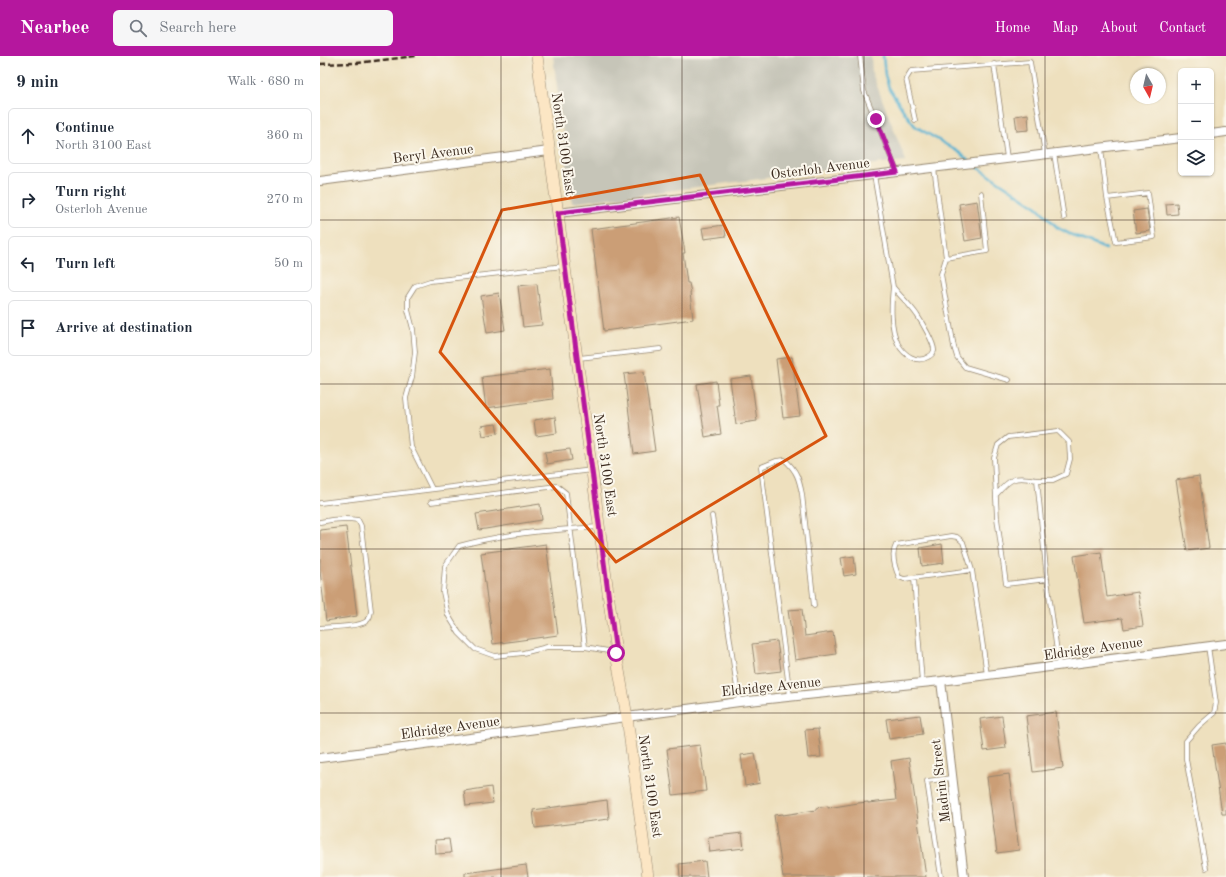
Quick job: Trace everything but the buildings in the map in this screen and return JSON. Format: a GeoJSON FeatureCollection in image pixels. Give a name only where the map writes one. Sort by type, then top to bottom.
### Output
{"type":"FeatureCollection","features":[{"type":"Feature","properties":{"kind":"main road","name":"North 3100 East"},"geometry":{"type":"LineString","coordinates":[[537,56],[616,653],[627,717],[648,877]]}},
{"type":"Feature","properties":{"kind":"street"},"geometry":{"type":"LineString","coordinates":[[1214,134],[1226,132]]}},
{"type":"Feature","properties":{"kind":"street","name":"Osterloh Avenue"},"geometry":{"type":"LineString","coordinates":[[558,213],[1178,138]]}},
{"type":"Feature","properties":{"kind":"street","name":"Beryl Avenue"},"geometry":{"type":"LineString","coordinates":[[320,181],[549,151]]}},
{"type":"Feature","properties":{"kind":"street","name":"Eldridge Avenue"},"geometry":{"type":"LineString","coordinates":[[320,758],[739,702],[922,684],[1226,644]]}},
{"type":"Feature","properties":{"kind":"street","name":"Madrin Street"},"geometry":{"type":"LineString","coordinates":[[941,681],[964,877]]}},
{"type":"Feature","properties":{"kind":"lane"},"geometry":{"type":"LineString","coordinates":[[860,56],[864,90],[897,172]]}},
{"type":"Feature","properties":{"kind":"lane"},"geometry":{"type":"LineString","coordinates":[[915,120],[906,79],[911,71],[1030,62],[1064,218]]}},
{"type":"Feature","properties":{"kind":"lane"},"geometry":{"type":"LineString","coordinates":[[994,64],[1007,158]]}},
{"type":"Feature","properties":{"kind":"lane"},"geometry":{"type":"LineString","coordinates":[[1101,147],[1107,198],[1116,242],[1154,237],[1148,193],[1107,198]]}},
{"type":"Feature","properties":{"kind":"lane"},"geometry":{"type":"LineString","coordinates":[[934,167],[946,258],[942,274],[957,357],[965,367],[1009,380]]}},
{"type":"Feature","properties":{"kind":"lane"},"geometry":{"type":"LineString","coordinates":[[874,175],[893,288],[891,306],[895,333],[899,346],[908,356],[915,359],[924,360],[932,355],[934,351],[933,343],[917,315],[893,288]]}},
{"type":"Feature","properties":{"kind":"lane"},"geometry":{"type":"LineString","coordinates":[[946,258],[987,251],[981,193]]}},
{"type":"Feature","properties":{"kind":"lane"},"geometry":{"type":"LineString","coordinates":[[432,489],[411,447],[406,398],[412,377],[416,352],[413,329],[408,310],[408,297],[415,286],[430,281],[565,266]]}},
{"type":"Feature","properties":{"kind":"lane"},"geometry":{"type":"LineString","coordinates":[[577,358],[660,349]]}},
{"type":"Feature","properties":{"kind":"lane"},"geometry":{"type":"LineString","coordinates":[[996,495],[1011,480],[1022,477],[1038,480],[1053,480],[1066,474],[1070,459],[1069,442],[1058,431],[1008,437],[998,445],[994,458],[997,518],[1006,584],[1047,579]]}},
{"type":"Feature","properties":{"kind":"lane"},"geometry":{"type":"LineString","coordinates":[[790,696],[761,467],[776,461],[785,460],[792,467],[798,477],[802,494],[814,606]]}},
{"type":"Feature","properties":{"kind":"lane"},"geometry":{"type":"LineString","coordinates":[[320,503],[592,470]]}},
{"type":"Feature","properties":{"kind":"lane"},"geometry":{"type":"LineString","coordinates":[[1038,480],[1047,579],[1059,666]]}},
{"type":"Feature","properties":{"kind":"lane"},"geometry":{"type":"LineString","coordinates":[[431,502],[557,486],[566,493],[585,647]]}},
{"type":"Feature","properties":{"kind":"lane"},"geometry":{"type":"LineString","coordinates":[[712,516],[739,702]]}},
{"type":"Feature","properties":{"kind":"lane"},"geometry":{"type":"LineString","coordinates":[[320,522],[328,520],[358,520],[361,526],[371,611],[370,618],[365,622],[320,627]]}},
{"type":"Feature","properties":{"kind":"lane"},"geometry":{"type":"LineString","coordinates":[[599,527],[517,534],[478,540],[459,546],[445,566],[443,592],[448,615],[459,633],[475,649],[495,656],[524,653],[547,647],[585,647],[616,653]]}},
{"type":"Feature","properties":{"kind":"lane"},"geometry":{"type":"LineString","coordinates":[[972,570],[904,579],[900,577],[896,569],[894,550],[896,545],[951,536],[957,537],[963,542],[972,570],[987,675]]}},
{"type":"Feature","properties":{"kind":"lane"},"geometry":{"type":"LineString","coordinates":[[914,578],[922,684]]}},
{"type":"Feature","properties":{"kind":"lane"},"geometry":{"type":"LineString","coordinates":[[1206,868],[1186,759],[1186,741],[1199,726],[1214,713],[1216,703],[1208,646]]}},
{"type":"Feature","properties":{"kind":"lane"},"geometry":{"type":"LineString","coordinates":[[941,877],[927,781],[952,778]]}},
{"type":"Feature","properties":{"kind":"highlighted area"},"geometry":{"type":"Polygon","coordinates":[[[700,175],[826,436],[616,562],[440,352],[502,210],[700,175]]]}},
{"type":"Feature","properties":{"kind":"shaded area"},"geometry":{"type":"Polygon","coordinates":[[[553,56],[871,56],[872,73],[906,161],[572,203],[553,56]]]}},
{"type":"Feature","properties":{"kind":"waterway"},"geometry":{"type":"LineString","coordinates":[[883,56],[885,75],[889,88],[915,126],[960,153],[970,162]]}},
{"type":"Feature","properties":{"kind":"waterway"},"geometry":{"type":"LineString","coordinates":[[974,165],[1037,207],[1058,228],[1106,249]]}},
{"type":"Feature","properties":{"kind":"railway"},"geometry":{"type":"LineString","coordinates":[[320,64],[357,63],[416,56]]}},
{"type":"Feature","properties":{"kind":"route"},"geometry":{"type":"LineString","coordinates":[[616,653],[558,213],[897,172],[876,119]]}}]}
